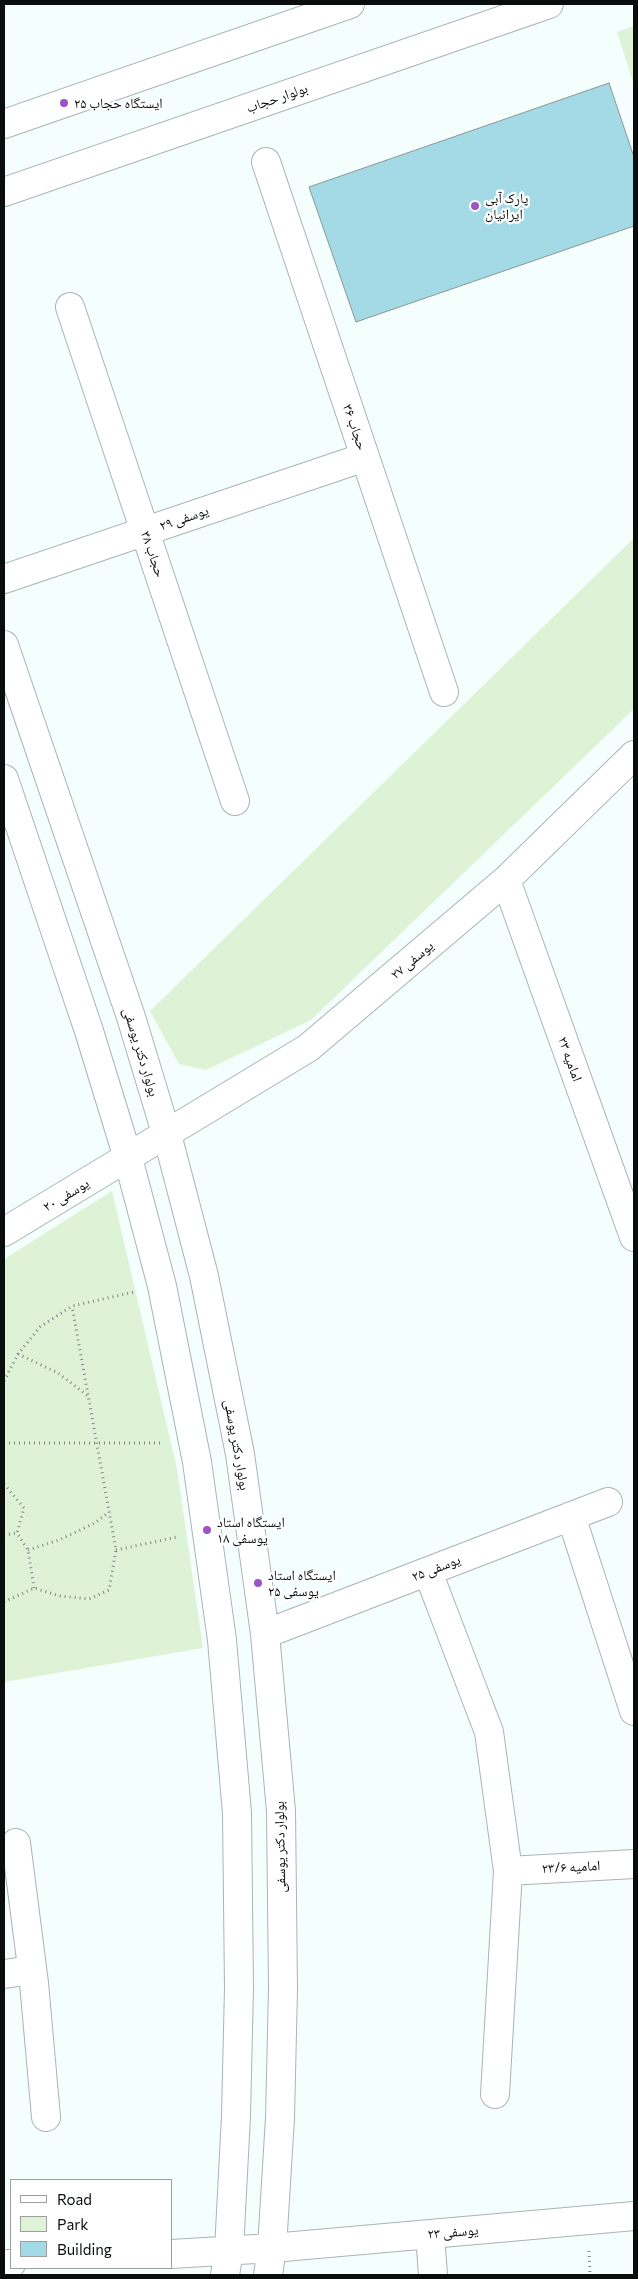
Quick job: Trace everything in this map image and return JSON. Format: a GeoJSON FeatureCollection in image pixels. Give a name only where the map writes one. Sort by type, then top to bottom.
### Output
{"type":"FeatureCollection","features":[{"type":"Feature","properties":{"kind":"street"},"geometry":{"type":"LineString","coordinates":[[4,124],[350,4]]}},
{"type":"Feature","properties":{"kind":"street","name":"بولوار حجاب"},"geometry":{"type":"LineString","coordinates":[[4,192],[549,4]]}},
{"type":"Feature","properties":{"kind":"street","name":"حجاب ۳۶"},"geometry":{"type":"LineString","coordinates":[[266,162],[444,692]]}},
{"type":"Feature","properties":{"kind":"street","name":"حجاب ۳۸"},"geometry":{"type":"LineString","coordinates":[[70,307],[235,801]]}},
{"type":"Feature","properties":{"kind":"street","name":"یوسفی ۲۹"},"geometry":{"type":"LineString","coordinates":[[4,579],[365,457]]}},
{"type":"Feature","properties":{"kind":"street","name":"بولوار دکتر یوسفی"},"geometry":{"type":"LineString","coordinates":[[4,645],[131,1017],[166,1134],[204,1276],[240,1454],[265,1634],[281,1821],[283,1988],[280,2118],[272,2248],[268,2275]]}},
{"type":"Feature","properties":{"kind":"street","name":"یوسفی ۲۷"},"geometry":{"type":"LineString","coordinates":[[128,1158],[308,1048],[506,880],[634,755]]}},
{"type":"Feature","properties":{"kind":"street"},"geometry":{"type":"LineString","coordinates":[[4,779],[90,1031],[128,1158],[162,1286],[193,1443],[207,1530],[222,1640],[237,1814],[239,1988],[227,2263]]}},
{"type":"Feature","properties":{"kind":"street","name":"امامیه ۲۳"},"geometry":{"type":"LineString","coordinates":[[506,880],[634,1237]]}},
{"type":"Feature","properties":{"kind":"street","name":"یوسفی ۲۰"},"geometry":{"type":"LineString","coordinates":[[4,1232],[128,1158]]}},
{"type":"Feature","properties":{"kind":"street","name":"یوسفی ۲۵"},"geometry":{"type":"LineString","coordinates":[[265,1634],[608,1502]]}},
{"type":"Feature","properties":{"kind":"street"},"geometry":{"type":"LineString","coordinates":[[572,1516],[634,1711]]}},
{"type":"Feature","properties":{"kind":"street"},"geometry":{"type":"LineString","coordinates":[[428,1572],[489,1732],[508,1871],[495,2094]]}},
{"type":"Feature","properties":{"kind":"street"},"geometry":{"type":"LineString","coordinates":[[16,1843],[32,1970],[46,2117]]}},
{"type":"Feature","properties":{"kind":"street","name":"امامیه ۲۳/۶"},"geometry":{"type":"LineString","coordinates":[[508,1871],[634,1864]]}},
{"type":"Feature","properties":{"kind":"street"},"geometry":{"type":"LineString","coordinates":[[4,1974],[32,1970]]}},
{"type":"Feature","properties":{"kind":"street","name":"یوسفی ۲۳"},"geometry":{"type":"LineString","coordinates":[[172,2254],[227,2263],[272,2248],[634,2216]]}},
{"type":"Feature","properties":{"kind":"street"},"geometry":{"type":"LineString","coordinates":[[430,2234],[433,2275]]}},
{"type":"Feature","properties":{"kind":"path"},"geometry":{"type":"LineString","coordinates":[[4,1381],[18,1354],[40,1327],[72,1306],[162,1286]]}},
{"type":"Feature","properties":{"kind":"path"},"geometry":{"type":"LineString","coordinates":[[4,1602],[34,1588],[60,1596],[89,1599],[110,1590],[116,1550],[72,1306]]}},
{"type":"Feature","properties":{"kind":"path"},"geometry":{"type":"LineString","coordinates":[[18,1354],[58,1373],[89,1396]]}},
{"type":"Feature","properties":{"kind":"path"},"geometry":{"type":"LineString","coordinates":[[4,1442],[193,1443]]}},
{"type":"Feature","properties":{"kind":"path"},"geometry":{"type":"LineString","coordinates":[[4,1484],[24,1508],[18,1533],[28,1550],[34,1588]]}},
{"type":"Feature","properties":{"kind":"path"},"geometry":{"type":"LineString","coordinates":[[28,1550],[59,1540],[95,1523],[109,1512]]}},
{"type":"Feature","properties":{"kind":"path"},"geometry":{"type":"LineString","coordinates":[[116,1550],[207,1530]]}},
{"type":"Feature","properties":{"kind":"path"},"geometry":{"type":"LineString","coordinates":[[4,1534],[18,1533]]}},
{"type":"Feature","properties":{"kind":"green space"},"geometry":{"type":"Polygon","coordinates":[[[634,26],[634,85],[617,32],[634,26]]]}},
{"type":"Feature","properties":{"kind":"green space"},"geometry":{"type":"Polygon","coordinates":[[[634,538],[634,709],[311,1020],[206,1070],[179,1064],[150,1011],[634,538]]]}},
{"type":"Feature","properties":{"kind":"green space"},"geometry":{"type":"Polygon","coordinates":[[[112,1191],[177,1469],[203,1648],[4,1682],[4,1259],[112,1191]]]}},
{"type":"Feature","properties":{"kind":"building","name":"پارک آبی ایرانیان"},"geometry":{"type":"Polygon","coordinates":[[[609,83],[634,157],[634,226],[356,322],[309,187],[609,83]]]}},
{"type":"Feature","properties":{"kind":"place","name":"ایستگاه حجاب ۲۵"},"geometry":{"type":"Point","coordinates":[64,103]}},
{"type":"Feature","properties":{"kind":"place","name":"پارک آبی ایرانیان"},"geometry":{"type":"Point","coordinates":[475,206]}},
{"type":"Feature","properties":{"kind":"place","name":"ایستگاه استاد یوسفی ۱۸"},"geometry":{"type":"Point","coordinates":[207,1530]}},
{"type":"Feature","properties":{"kind":"place","name":"ایستگاه استاد یوسفی ۲۵"},"geometry":{"type":"Point","coordinates":[258,1583]}}]}
